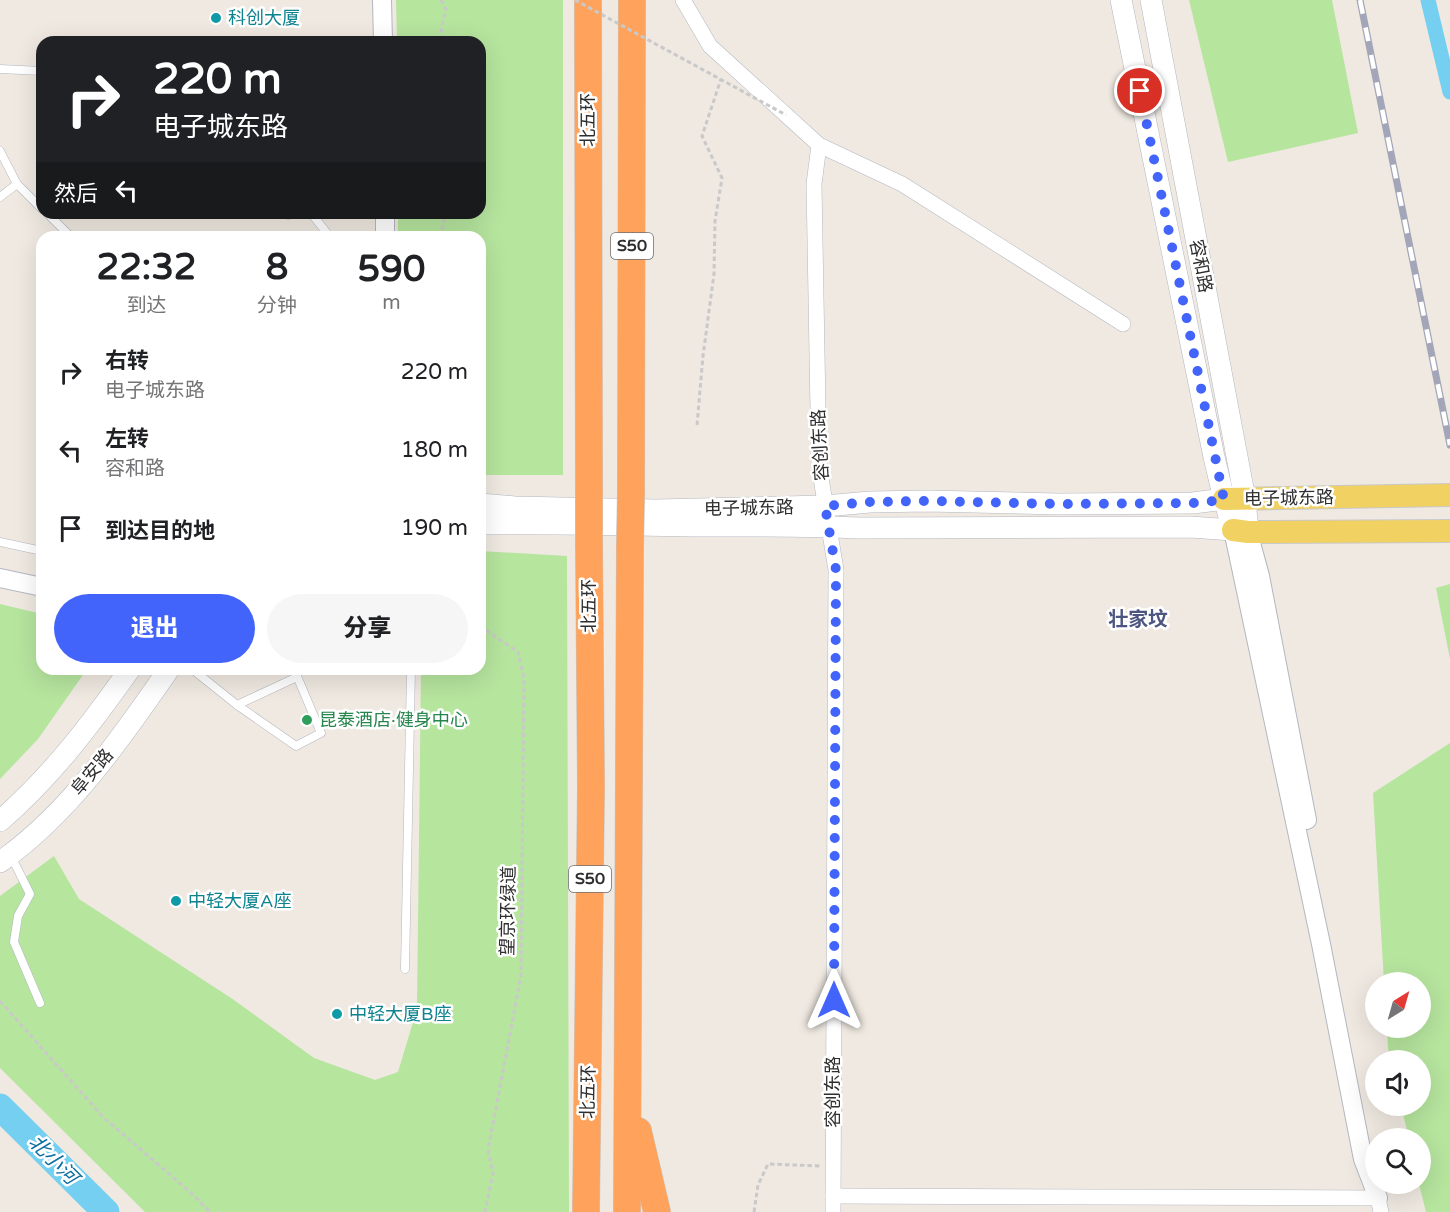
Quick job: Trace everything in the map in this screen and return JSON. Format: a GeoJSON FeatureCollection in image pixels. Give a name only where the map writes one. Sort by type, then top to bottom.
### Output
{"type":"FeatureCollection","features":[{"type":"Feature","properties":{"kind":"highway","name":"北五环"},"geometry":{"type":"LineString","coordinates":[[586,1212],[591,798],[588,0]]}},
{"type":"Feature","properties":{"kind":"highway","name":"S50"},"geometry":{"type":"LineString","coordinates":[[627,1212],[632,0]]}},
{"type":"Feature","properties":{"kind":"highway"},"geometry":{"type":"LineString","coordinates":[[628,1084],[657,1212]]}},
{"type":"Feature","properties":{"kind":"main road","name":"容和路"},"geometry":{"type":"LineString","coordinates":[[1121,0],[1241,531]]}},
{"type":"Feature","properties":{"kind":"main road","name":"容和路"},"geometry":{"type":"LineString","coordinates":[[1151,0],[1234,499]]}},
{"type":"Feature","properties":{"kind":"main road","name":"电子城东路"},"geometry":{"type":"LineString","coordinates":[[486,524],[692,526],[826,516],[870,502],[1193,503],[1234,499],[1450,495]]}},
{"type":"Feature","properties":{"kind":"main road","name":"电子城东路"},"geometry":{"type":"LineString","coordinates":[[486,505],[826,516],[860,528],[1190,526],[1241,531],[1450,531]]}},
{"type":"Feature","properties":{"kind":"main road","name":"阜安路"},"geometry":{"type":"LineString","coordinates":[[0,820],[57,765],[90,725],[126,675]]}},
{"type":"Feature","properties":{"kind":"main road","name":"阜安路"},"geometry":{"type":"LineString","coordinates":[[5,858],[63,807],[124,734],[165,675]]}},
{"type":"Feature","properties":{"kind":"street"},"geometry":{"type":"LineString","coordinates":[[382,0],[383,36]]}},
{"type":"Feature","properties":{"kind":"street"},"geometry":{"type":"LineString","coordinates":[[683,0],[710,46],[819,145],[902,184],[1123,324]]}},
{"type":"Feature","properties":{"kind":"street","name":"容创东路"},"geometry":{"type":"LineString","coordinates":[[819,145],[814,184],[819,465],[836,570],[833,1212]]}},
{"type":"Feature","properties":{"kind":"street"},"geometry":{"type":"LineString","coordinates":[[1241,531],[1260,576],[1368,1128]]}},
{"type":"Feature","properties":{"kind":"street"},"geometry":{"type":"LineString","coordinates":[[833,1196],[1378,1198],[1363,1159],[1241,531]]}},
{"type":"Feature","properties":{"kind":"street"},"geometry":{"type":"LineString","coordinates":[[0,578],[36,586]]}},
{"type":"Feature","properties":{"kind":"lane"},"geometry":{"type":"LineString","coordinates":[[0,69],[36,71]]}},
{"type":"Feature","properties":{"kind":"lane"},"geometry":{"type":"LineString","coordinates":[[0,151],[16,184],[36,202]]}},
{"type":"Feature","properties":{"kind":"lane"},"geometry":{"type":"LineString","coordinates":[[0,197],[16,184]]}},
{"type":"Feature","properties":{"kind":"lane"},"geometry":{"type":"LineString","coordinates":[[53,219],[65,231]]}},
{"type":"Feature","properties":{"kind":"lane"},"geometry":{"type":"LineString","coordinates":[[316,219],[325,231]]}},
{"type":"Feature","properties":{"kind":"lane"},"geometry":{"type":"LineString","coordinates":[[0,542],[36,551]]}},
{"type":"Feature","properties":{"kind":"lane"},"geometry":{"type":"LineString","coordinates":[[200,675],[237,705],[296,746],[321,733],[297,675]]}},
{"type":"Feature","properties":{"kind":"lane"},"geometry":{"type":"LineString","coordinates":[[237,705],[292,675]]}},
{"type":"Feature","properties":{"kind":"lane"},"geometry":{"type":"LineString","coordinates":[[405,969],[411,675]]}},
{"type":"Feature","properties":{"kind":"lane"},"geometry":{"type":"LineString","coordinates":[[5,858],[30,894],[18,916],[14,942],[40,1003]]}},
{"type":"Feature","properties":{"kind":"path"},"geometry":{"type":"LineString","coordinates":[[441,0],[446,9],[441,30],[443,36]]}},
{"type":"Feature","properties":{"kind":"path"},"geometry":{"type":"LineString","coordinates":[[575,0],[786,115]]}},
{"type":"Feature","properties":{"kind":"path"},"geometry":{"type":"LineString","coordinates":[[697,425],[714,274],[715,221],[722,178],[702,136],[720,79]]}},
{"type":"Feature","properties":{"kind":"path","name":"望京环绿道"},"geometry":{"type":"LineString","coordinates":[[485,1212],[493,1173],[488,1150],[521,976],[525,678],[518,652],[486,630]]}},
{"type":"Feature","properties":{"kind":"path"},"geometry":{"type":"LineString","coordinates":[[0,1000],[103,1117],[210,1212]]}},
{"type":"Feature","properties":{"kind":"path"},"geometry":{"type":"LineString","coordinates":[[754,1212],[758,1185],[768,1164],[832,1167]]}},
{"type":"Feature","properties":{"kind":"green space"},"geometry":{"type":"Polygon","coordinates":[[[396,0],[563,0],[563,475],[486,475],[486,231],[398,231],[398,219],[486,219],[486,36],[397,36],[396,0]]]}},
{"type":"Feature","properties":{"kind":"green space"},"geometry":{"type":"Polygon","coordinates":[[[1189,0],[1332,0],[1358,133],[1228,162],[1189,0]]]}},
{"type":"Feature","properties":{"kind":"green space"},"geometry":{"type":"Polygon","coordinates":[[[486,551],[567,556],[569,1212],[145,1212],[0,1068],[0,896],[54,856],[79,899],[234,1000],[314,1058],[375,1080],[398,1072],[417,1009],[421,675],[486,675],[486,551]]]}},
{"type":"Feature","properties":{"kind":"green space"},"geometry":{"type":"Polygon","coordinates":[[[1450,584],[1450,659],[1436,588],[1450,584]]]}},
{"type":"Feature","properties":{"kind":"green space"},"geometry":{"type":"Polygon","coordinates":[[[0,604],[36,613],[36,675],[83,675],[38,739],[0,779],[0,604]]]}},
{"type":"Feature","properties":{"kind":"green space"},"geometry":{"type":"Polygon","coordinates":[[[1450,743],[1450,1212],[1426,1212],[1422,1194],[1431,1194],[1431,1128],[1406,1128],[1404,1116],[1431,1116],[1431,1050],[1388,1050],[1388,1048],[1388,1038],[1431,1038],[1431,972],[1383,972],[1373,793],[1450,743]]]}},
{"type":"Feature","properties":{"kind":"waterway"},"geometry":{"type":"LineString","coordinates":[[1428,0],[1450,92]]}},
{"type":"Feature","properties":{"kind":"waterway","name":"北小河"},"geometry":{"type":"LineString","coordinates":[[0,1107],[106,1212]]}},
{"type":"Feature","properties":{"kind":"railway"},"geometry":{"type":"LineString","coordinates":[[1360,0],[1450,445]]}},
{"type":"Feature","properties":{"kind":"place","name":"科创大厦"},"geometry":{"type":"Point","coordinates":[216,18]}},
{"type":"Feature","properties":{"kind":"place","name":"昆泰酒店·健身中心"},"geometry":{"type":"Point","coordinates":[307,720]}},
{"type":"Feature","properties":{"kind":"place","name":"中轻大厦A座"},"geometry":{"type":"Point","coordinates":[176,901]}},
{"type":"Feature","properties":{"kind":"place","name":"中轻大厦B座"},"geometry":{"type":"Point","coordinates":[337,1014]}},
{"type":"Feature","properties":{"kind":"district","name":"壮家坟"},"geometry":{"type":"Point","coordinates":[1138,620]}},
{"type":"Feature","properties":{"kind":"route"},"geometry":{"type":"LineString","coordinates":[[834,1000],[836,570],[825,506],[927,501],[1059,504],[1193,503],[1224,500],[1140,91]]}}]}
